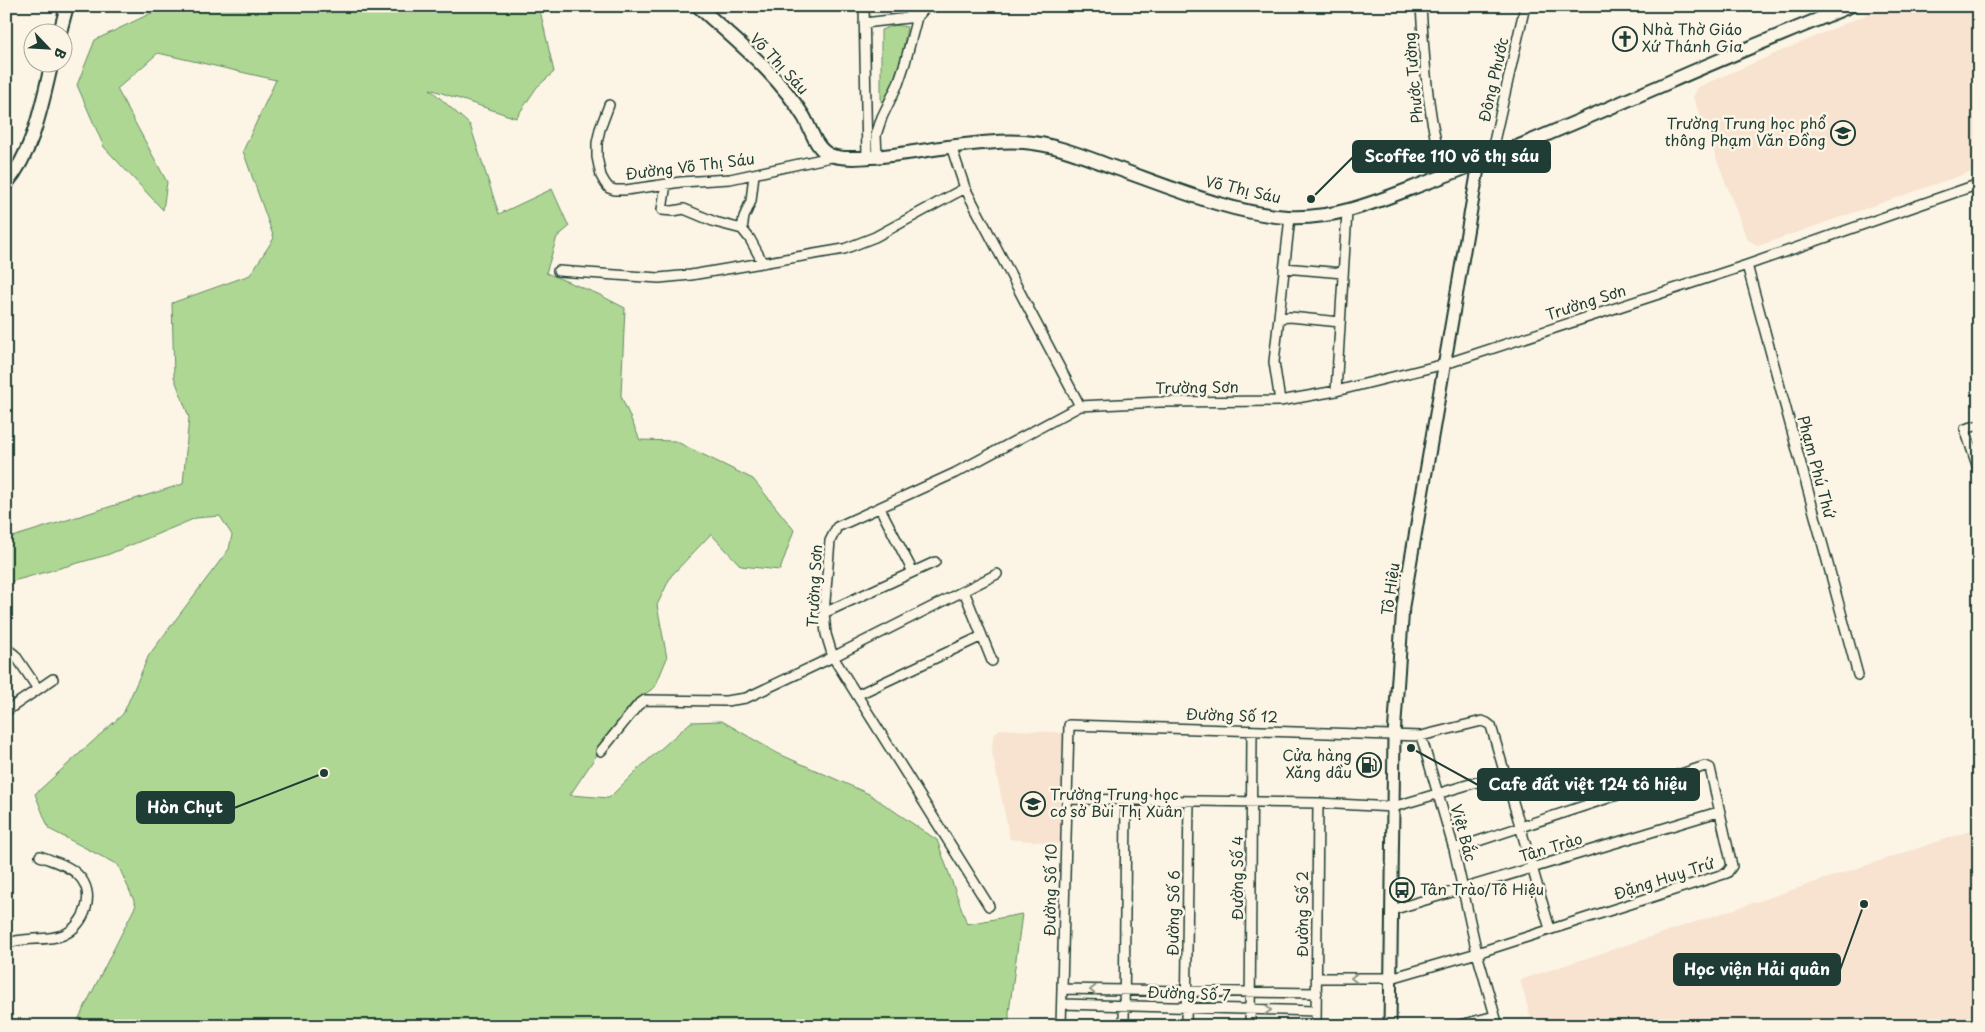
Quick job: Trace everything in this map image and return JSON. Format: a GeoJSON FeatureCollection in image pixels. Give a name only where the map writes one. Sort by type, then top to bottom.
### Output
{"type":"FeatureCollection","features":[{"type":"Feature","properties":{"kind":"main road"},"geometry":{"type":"LineString","coordinates":[[62,22],[66,6]]}},
{"type":"Feature","properties":{"kind":"main road","name":"Võ Thị Sáu"},"geometry":{"type":"LineString","coordinates":[[698,6],[776,79],[805,119],[817,144],[831,156],[843,158],[872,156],[951,146],[1019,141],[1038,143],[1058,147],[1169,187],[1226,205],[1258,213],[1290,217],[1347,212],[1484,161],[1850,6]]}},
{"type":"Feature","properties":{"kind":"main road"},"geometry":{"type":"LineString","coordinates":[[6,184],[19,165],[38,121],[50,72]]}},
{"type":"Feature","properties":{"kind":"street"},"geometry":{"type":"LineString","coordinates":[[864,6],[872,156]]}},
{"type":"Feature","properties":{"kind":"street"},"geometry":{"type":"LineString","coordinates":[[872,156],[882,117],[906,63],[913,17],[910,6]]}},
{"type":"Feature","properties":{"kind":"street"},"geometry":{"type":"LineString","coordinates":[[864,23],[913,17],[927,6]]}},
{"type":"Feature","properties":{"kind":"street","name":"Phước Tường"},"geometry":{"type":"LineString","coordinates":[[1421,6],[1428,105],[1435,144],[1444,176]]}},
{"type":"Feature","properties":{"kind":"street","name":"Đông Phước"},"geometry":{"type":"LineString","coordinates":[[1484,161],[1525,6]]}},
{"type":"Feature","properties":{"kind":"street","name":"Đường Võ Thị Sáu"},"geometry":{"type":"LineString","coordinates":[[609,105],[600,128],[597,143],[601,176],[609,188],[626,190],[666,184],[730,179],[831,156]]}},
{"type":"Feature","properties":{"kind":"street"},"geometry":{"type":"LineString","coordinates":[[951,146],[965,188],[1080,406]]}},
{"type":"Feature","properties":{"kind":"street","name":"Tô Hiệu"},"geometry":{"type":"LineString","coordinates":[[1390,1026],[1394,736],[1402,606],[1445,364],[1484,161]]}},
{"type":"Feature","properties":{"kind":"street"},"geometry":{"type":"LineString","coordinates":[[742,229],[744,217],[751,201],[754,174]]}},
{"type":"Feature","properties":{"kind":"street"},"geometry":{"type":"LineString","coordinates":[[666,184],[662,210],[684,209],[715,222],[742,229],[763,263]]}},
{"type":"Feature","properties":{"kind":"street","name":"Trường Sơn"},"geometry":{"type":"LineString","coordinates":[[989,906],[833,657],[826,634],[824,612],[831,536],[837,527],[976,462],[1080,406],[1160,402],[1280,401],[1336,391],[1445,364],[1747,265],[1979,184]]}},
{"type":"Feature","properties":{"kind":"street"},"geometry":{"type":"LineString","coordinates":[[558,271],[634,278],[659,278],[691,275],[844,249],[875,237],[965,188]]}},
{"type":"Feature","properties":{"kind":"street"},"geometry":{"type":"LineString","coordinates":[[1336,391],[1347,212]]}},
{"type":"Feature","properties":{"kind":"street"},"geometry":{"type":"LineString","coordinates":[[1280,401],[1274,362],[1290,217]]}},
{"type":"Feature","properties":{"kind":"street","name":"Phạm Phú Thứ"},"geometry":{"type":"LineString","coordinates":[[1747,265],[1858,675]]}},
{"type":"Feature","properties":{"kind":"street"},"geometry":{"type":"LineString","coordinates":[[1284,268],[1343,273]]}},
{"type":"Feature","properties":{"kind":"street"},"geometry":{"type":"LineString","coordinates":[[1280,318],[1290,317],[1340,322]]}},
{"type":"Feature","properties":{"kind":"street"},"geometry":{"type":"LineString","coordinates":[[1979,425],[1965,429],[1979,471]]}},
{"type":"Feature","properties":{"kind":"street"},"geometry":{"type":"LineString","coordinates":[[880,508],[913,572]]}},
{"type":"Feature","properties":{"kind":"street"},"geometry":{"type":"LineString","coordinates":[[824,612],[935,562]]}},
{"type":"Feature","properties":{"kind":"street"},"geometry":{"type":"LineString","coordinates":[[601,751],[638,705],[645,700],[736,701],[756,694],[997,574]]}},
{"type":"Feature","properties":{"kind":"street"},"geometry":{"type":"LineString","coordinates":[[964,591],[992,661]]}},
{"type":"Feature","properties":{"kind":"street"},"geometry":{"type":"LineString","coordinates":[[857,695],[982,636]]}},
{"type":"Feature","properties":{"kind":"street"},"geometry":{"type":"LineString","coordinates":[[6,648],[15,655],[38,689]]}},
{"type":"Feature","properties":{"kind":"street"},"geometry":{"type":"LineString","coordinates":[[6,711],[52,679]]}},
{"type":"Feature","properties":{"kind":"street","name":"Đường Số 12"},"geometry":{"type":"LineString","coordinates":[[1069,725],[1421,736],[1482,721],[1488,722],[1491,726],[1504,774]]}},
{"type":"Feature","properties":{"kind":"street","name":"Đường Số 10"},"geometry":{"type":"LineString","coordinates":[[1061,1026],[1069,725]]}},
{"type":"Feature","properties":{"kind":"street","name":"Đường Số 4"},"geometry":{"type":"LineString","coordinates":[[1250,1026],[1252,731]]}},
{"type":"Feature","properties":{"kind":"street","name":"Việt Bắc"},"geometry":{"type":"LineString","coordinates":[[1421,736],[1454,849],[1477,953],[1498,1026]]}},
{"type":"Feature","properties":{"kind":"street","name":"Đặng Huy Trứ"},"geometry":{"type":"LineString","coordinates":[[1317,978],[1391,978],[1635,904],[1727,873],[1732,866],[1718,812],[1710,768],[1702,766],[1454,849]]}},
{"type":"Feature","properties":{"kind":"street"},"geometry":{"type":"LineString","coordinates":[[1067,799],[1318,803],[1393,807],[1504,774],[1550,929]]}},
{"type":"Feature","properties":{"kind":"street"},"geometry":{"type":"LineString","coordinates":[[1124,1026],[1126,800]]}},
{"type":"Feature","properties":{"kind":"street","name":"Đường Số 6"},"geometry":{"type":"LineString","coordinates":[[1186,1026],[1189,801]]}},
{"type":"Feature","properties":{"kind":"street","name":"Đường Số 2"},"geometry":{"type":"LineString","coordinates":[[1316,1026],[1318,803]]}},
{"type":"Feature","properties":{"kind":"street","name":"Tân Trào"},"geometry":{"type":"LineString","coordinates":[[1392,910],[1718,812]]}},
{"type":"Feature","properties":{"kind":"street"},"geometry":{"type":"LineString","coordinates":[[6,944],[16,940],[44,939],[64,935],[74,928],[81,919],[88,902],[87,890],[78,874],[71,869],[40,856]]}},
{"type":"Feature","properties":{"kind":"street","name":"Đường Số 7"},"geometry":{"type":"LineString","coordinates":[[1062,989],[1317,993]]}},
{"type":"Feature","properties":{"kind":"street","name":"Đường Số 7"},"geometry":{"type":"LineString","coordinates":[[1062,1004],[1316,1011]]}},
{"type":"Feature","properties":{"kind":"street"},"geometry":{"type":"LineString","coordinates":[[1456,1026],[1495,1016]]}},
{"type":"Feature","properties":{"kind":"shaded area","name":"Trường Trung học phổ thông Phạm Văn Đồng"},"geometry":{"type":"Polygon","coordinates":[[[1886,6],[1979,6],[1979,169],[1758,246],[1747,239],[1693,97],[1698,87],[1886,6]]]}},
{"type":"Feature","properties":{"kind":"shaded area","name":"Trường Trung học cơ sở Bùi Thị Xuân"},"geometry":{"type":"Polygon","coordinates":[[[1000,729],[1065,733],[1060,844],[1010,839],[992,752],[993,735],[1000,729]]]}},
{"type":"Feature","properties":{"kind":"shaded area"},"geometry":{"type":"Polygon","coordinates":[[[1979,828],[1979,1026],[1533,1026],[1520,980],[1979,828]]]}},
{"type":"Feature","properties":{"kind":"green space"},"geometry":{"type":"Polygon","coordinates":[[[166,6],[289,9],[287,6],[539,6],[554,72],[537,87],[516,118],[430,89],[470,125],[499,214],[552,189],[569,227],[557,237],[546,273],[598,294],[625,308],[621,396],[640,440],[675,441],[753,479],[794,530],[780,570],[741,566],[711,534],[671,576],[657,605],[667,658],[655,687],[631,704],[570,795],[609,798],[638,769],[691,722],[722,721],[777,753],[869,794],[937,840],[967,924],[1022,914],[1009,1012],[1009,1026],[75,1026],[136,905],[118,865],[49,829],[35,794],[123,714],[149,655],[229,549],[232,535],[220,516],[196,518],[107,555],[6,583],[6,539],[183,484],[189,417],[174,377],[172,303],[250,275],[274,238],[243,151],[276,80],[158,53],[117,89],[167,182],[163,210],[104,147],[77,85],[95,40],[166,6]]]}},
{"type":"Feature","properties":{"kind":"green space"},"geometry":{"type":"Polygon","coordinates":[[[895,25],[907,27],[902,56],[887,99],[881,102],[881,30],[895,25]]]}},
{"type":"Feature","properties":{"kind":"place","name":"Nhà Thờ Giáo Xứ Thánh Gia"},"geometry":{"type":"Point","coordinates":[1625,39]}},
{"type":"Feature","properties":{"kind":"place","name":"Trường Trung học phổ thông Phạm Văn Đồng"},"geometry":{"type":"Point","coordinates":[1843,133]}},
{"type":"Feature","properties":{"kind":"place","name":"Scoffee 110 võ thị sáu"},"geometry":{"type":"Point","coordinates":[1311,199]}},
{"type":"Feature","properties":{"kind":"place","name":"Cafe đất việt 124 tô hiệu"},"geometry":{"type":"Point","coordinates":[1411,748]}},
{"type":"Feature","properties":{"kind":"place","name":"Cửa hàng Xăng dầu"},"geometry":{"type":"Point","coordinates":[1369,765]}},
{"type":"Feature","properties":{"kind":"place","name":"Hòn Chụt"},"geometry":{"type":"Point","coordinates":[324,773]}},
{"type":"Feature","properties":{"kind":"place","name":"Trường Trung học cơ sở Bùi Thị Xuân"},"geometry":{"type":"Point","coordinates":[1033,804]}},
{"type":"Feature","properties":{"kind":"place","name":"Tân Trào/Tô Hiệu"},"geometry":{"type":"Point","coordinates":[1402,890]}},
{"type":"Feature","properties":{"kind":"place","name":"Học viện Hải quân"},"geometry":{"type":"Point","coordinates":[1864,904]}}]}
